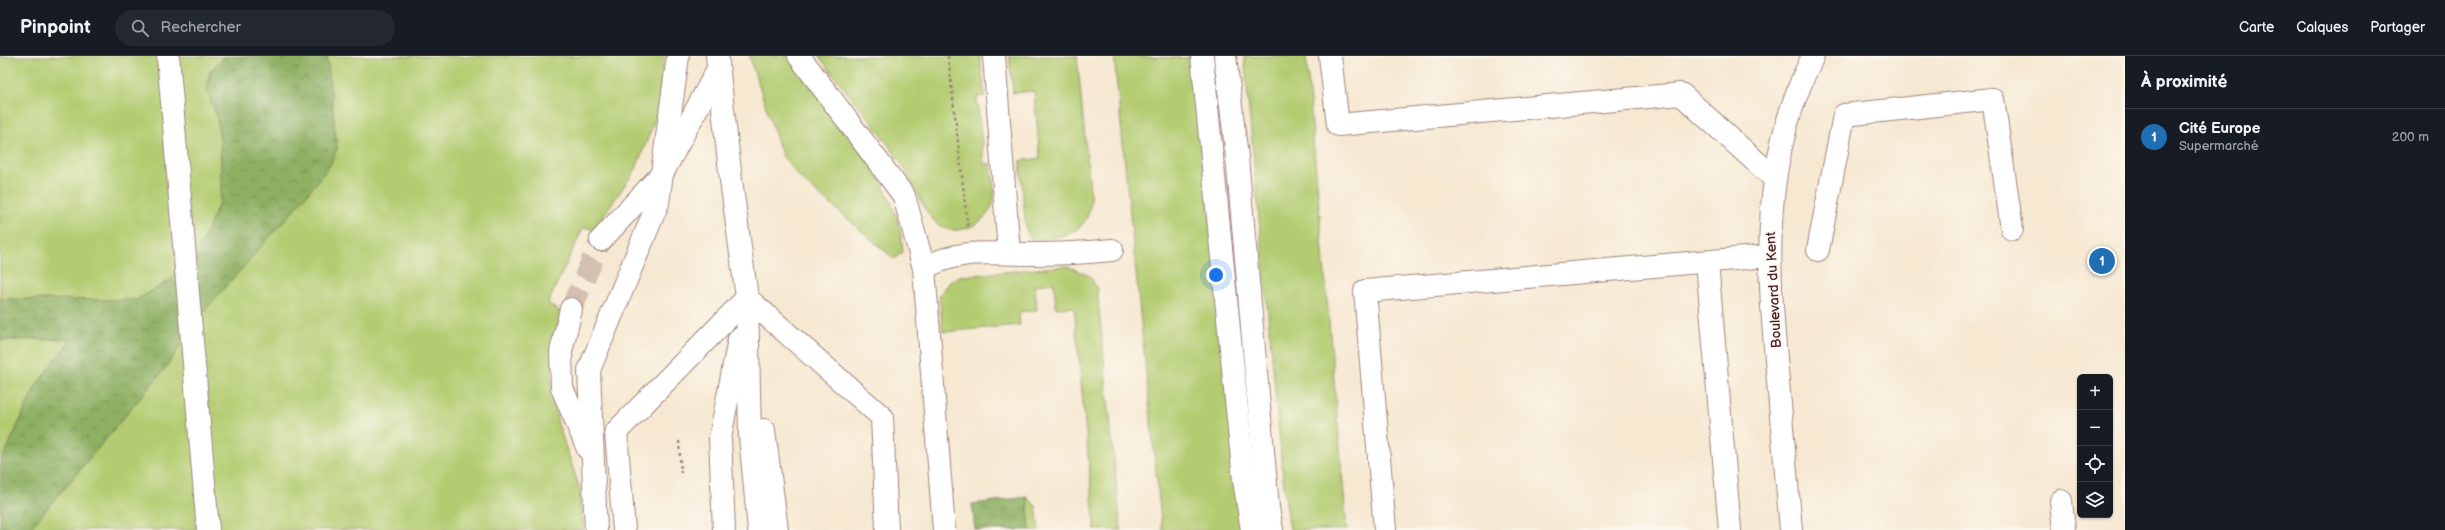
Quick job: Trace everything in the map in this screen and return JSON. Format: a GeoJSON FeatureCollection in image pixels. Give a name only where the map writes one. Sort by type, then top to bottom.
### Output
{"type":"FeatureCollection","features":[{"type":"Feature","properties":{"kind":"street"},"geometry":{"type":"LineString","coordinates":[[168,56],[208,530]]}},
{"type":"Feature","properties":{"kind":"street"},"geometry":{"type":"LineString","coordinates":[[596,530],[589,370],[658,203],[678,56]]}},
{"type":"Feature","properties":{"kind":"street"},"geometry":{"type":"LineString","coordinates":[[799,56],[904,196],[924,268],[944,530]]}},
{"type":"Feature","properties":{"kind":"street"},"geometry":{"type":"LineString","coordinates":[[994,56],[1010,253]]}},
{"type":"Feature","properties":{"kind":"street"},"geometry":{"type":"LineString","coordinates":[[1202,56],[1244,480],[1252,530]]}},
{"type":"Feature","properties":{"kind":"street"},"geometry":{"type":"LineString","coordinates":[[1225,56],[1237,157],[1268,508],[1272,530]]}},
{"type":"Feature","properties":{"kind":"street"},"geometry":{"type":"LineString","coordinates":[[1330,56],[1338,125],[1681,94],[1774,178]]}},
{"type":"Feature","properties":{"kind":"street","name":"Boulevard du Kent"},"geometry":{"type":"LineString","coordinates":[[1791,530],[1770,287],[1769,256],[1774,178],[1790,114],[1813,56]]}},
{"type":"Feature","properties":{"kind":"street"},"geometry":{"type":"LineString","coordinates":[[601,240],[662,174],[718,62]]}},
{"type":"Feature","properties":{"kind":"street"},"geometry":{"type":"LineString","coordinates":[[718,62],[777,530]]}},
{"type":"Feature","properties":{"kind":"street"},"geometry":{"type":"LineString","coordinates":[[1818,250],[1844,115],[1852,114],[1993,99],[2012,229]]}},
{"type":"Feature","properties":{"kind":"street"},"geometry":{"type":"LineString","coordinates":[[924,268],[937,262],[971,252],[1010,253],[1112,250]]}},
{"type":"Feature","properties":{"kind":"street"},"geometry":{"type":"LineString","coordinates":[[1385,530],[1365,291],[1769,256]]}},
{"type":"Feature","properties":{"kind":"street"},"geometry":{"type":"LineString","coordinates":[[1707,262],[1730,530]]}},
{"type":"Feature","properties":{"kind":"street"},"geometry":{"type":"LineString","coordinates":[[624,530],[616,432],[747,298]]}},
{"type":"Feature","properties":{"kind":"street"},"geometry":{"type":"LineString","coordinates":[[724,530],[720,438],[747,298]]}},
{"type":"Feature","properties":{"kind":"street"},"geometry":{"type":"LineString","coordinates":[[739,530],[734,437],[747,298]]}},
{"type":"Feature","properties":{"kind":"street"},"geometry":{"type":"LineString","coordinates":[[747,298],[750,436],[759,530]]}},
{"type":"Feature","properties":{"kind":"street"},"geometry":{"type":"LineString","coordinates":[[747,298],[882,417],[887,530]]}},
{"type":"Feature","properties":{"kind":"street"},"geometry":{"type":"LineString","coordinates":[[571,309],[561,352],[562,388],[593,461]]}},
{"type":"Feature","properties":{"kind":"street"},"geometry":{"type":"LineString","coordinates":[[2061,501],[2064,530]]}},
{"type":"Feature","properties":{"kind":"path"},"geometry":{"type":"LineString","coordinates":[[948,56],[968,231]]}},
{"type":"Feature","properties":{"kind":"path"},"geometry":{"type":"LineString","coordinates":[[679,440],[681,473]]}},
{"type":"Feature","properties":{"kind":"green space"},"geometry":{"type":"Polygon","coordinates":[[[0,56],[225,56],[210,71],[207,90],[217,117],[221,146],[221,199],[199,249],[171,280],[136,300],[0,299],[0,56]]]}},
{"type":"Feature","properties":{"kind":"green space"},"geometry":{"type":"Polygon","coordinates":[[[225,56],[327,56],[337,149],[329,167],[300,203],[196,320],[167,366],[29,530],[0,530],[0,464],[36,386],[71,339],[0,340],[0,299],[136,300],[171,280],[199,249],[221,199],[221,146],[217,117],[207,90],[210,71],[225,56]]]}},
{"type":"Feature","properties":{"kind":"green space"},"geometry":{"type":"Polygon","coordinates":[[[327,56],[665,56],[656,117],[636,169],[594,229],[583,228],[548,303],[560,312],[551,376],[557,421],[580,489],[584,530],[29,530],[167,366],[196,320],[337,149],[327,56]]]}},
{"type":"Feature","properties":{"kind":"green space"},"geometry":{"type":"Polygon","coordinates":[[[749,56],[790,56],[874,170],[890,200],[901,233],[903,252],[894,259],[800,178],[782,155],[749,56]]]}},
{"type":"Feature","properties":{"kind":"green space"},"geometry":{"type":"Polygon","coordinates":[[[819,56],[980,56],[985,96],[977,97],[984,164],[991,164],[994,191],[992,206],[988,213],[975,224],[959,230],[943,228],[936,223],[926,210],[904,167],[890,147],[819,56]]]}},
{"type":"Feature","properties":{"kind":"green space"},"geometry":{"type":"Polygon","coordinates":[[[1009,56],[1077,56],[1091,200],[1087,217],[1079,228],[1073,232],[1041,239],[1031,238],[1028,236],[1026,230],[1020,161],[1040,158],[1034,91],[1013,93],[1009,56]]]}},
{"type":"Feature","properties":{"kind":"green space"},"geometry":{"type":"Polygon","coordinates":[[[1114,56],[1188,58],[1199,122],[1245,530],[1162,530],[1114,56]]]}},
{"type":"Feature","properties":{"kind":"green space"},"geometry":{"type":"Polygon","coordinates":[[[1244,56],[1306,56],[1347,530],[1290,530],[1284,488],[1244,56]]]}},
{"type":"Feature","properties":{"kind":"green space"},"geometry":{"type":"Polygon","coordinates":[[[1067,266],[1090,276],[1097,289],[1121,530],[1095,530],[1074,307],[1056,308],[1054,283],[1035,285],[1037,310],[1019,312],[1020,325],[943,332],[939,295],[951,281],[962,276],[1067,266]]]}},
{"type":"Feature","properties":{"kind":"green space"},"geometry":{"type":"Polygon","coordinates":[[[71,339],[36,386],[0,464],[0,340],[71,339]]]}},
{"type":"Feature","properties":{"kind":"green space"},"geometry":{"type":"Polygon","coordinates":[[[1027,497],[1036,506],[1039,530],[1030,530],[1027,497]]]}},
{"type":"Feature","properties":{"kind":"green space"},"geometry":{"type":"Polygon","coordinates":[[[1027,497],[1030,530],[975,530],[972,504],[1027,497]]]}},
{"type":"Feature","properties":{"kind":"tunnel"},"geometry":{"type":"LineString","coordinates":[[571,309],[601,240]]}},
{"type":"Feature","properties":{"kind":"place","name":"Cité Europe"},"geometry":{"type":"Point","coordinates":[2102,261]}}]}
